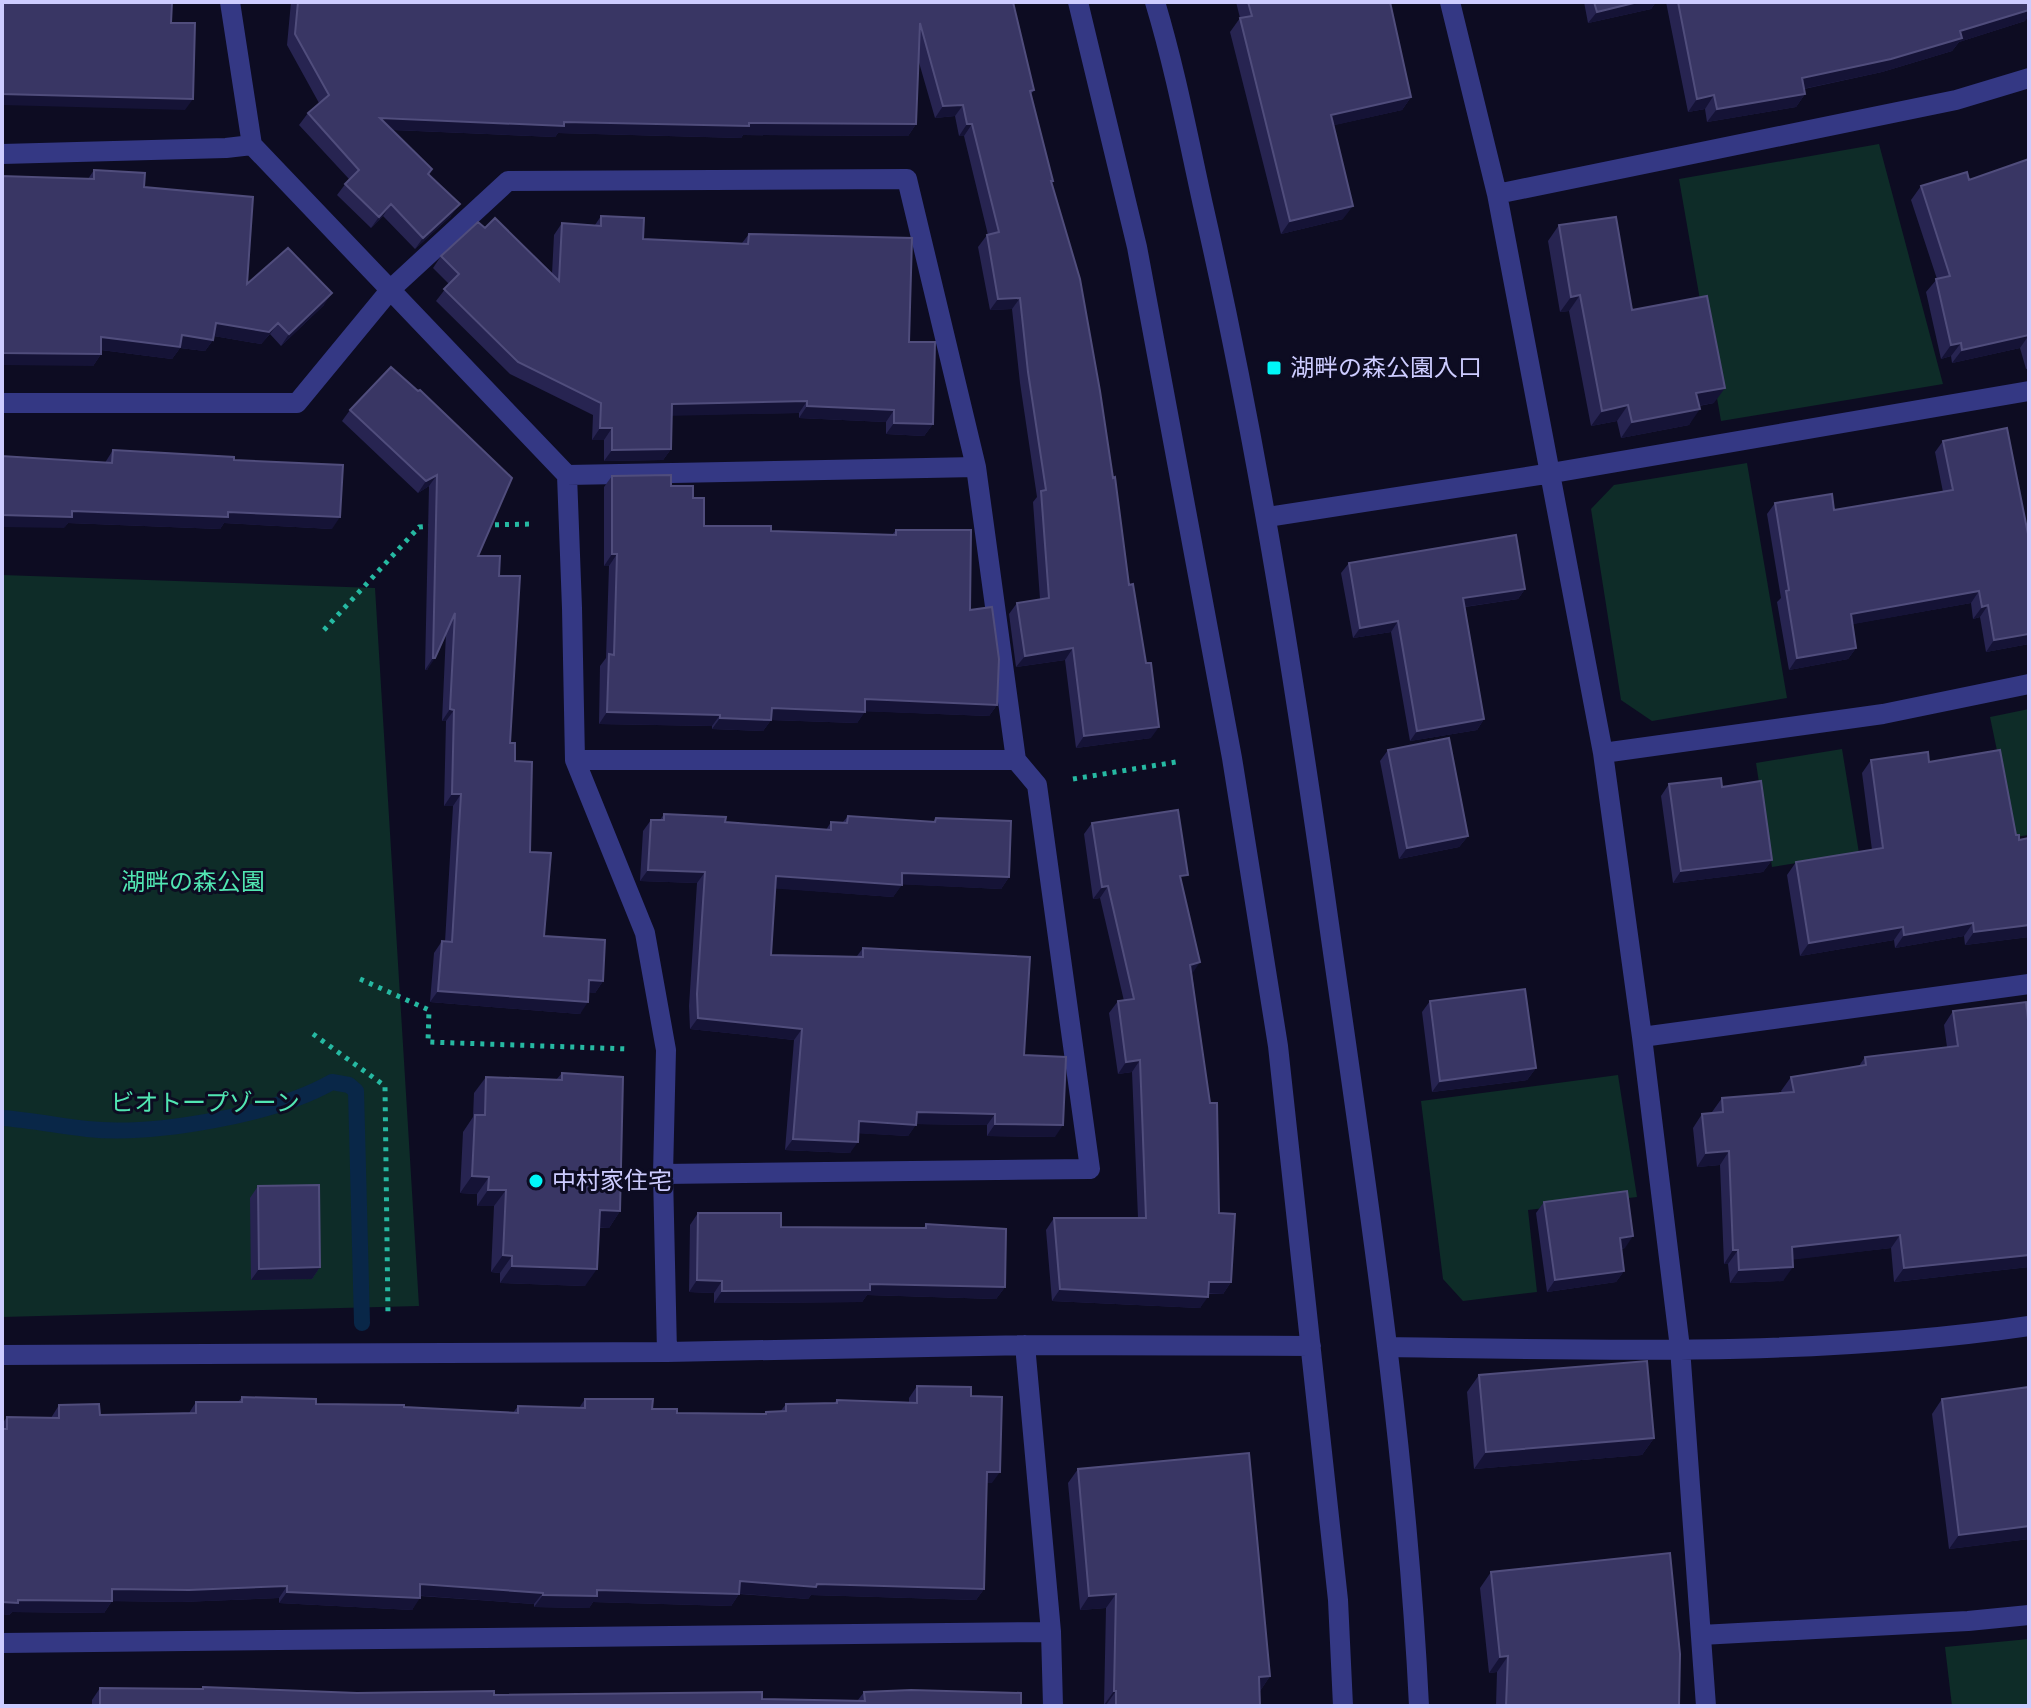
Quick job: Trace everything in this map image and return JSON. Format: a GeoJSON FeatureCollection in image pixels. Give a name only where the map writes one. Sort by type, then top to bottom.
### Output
{"type":"FeatureCollection","features":[{"type":"Feature","properties":{"kind":"street"},"geometry":{"type":"LineString","coordinates":[[230,2],[252,145],[567,475],[575,760],[645,933],[666,1050],[663,1174],[667,1352]]}},
{"type":"Feature","properties":{"kind":"street"},"geometry":{"type":"LineString","coordinates":[[1078,2],[1137,247],[1232,758],[1278,1046],[1338,1600],[1343,1706]]}},
{"type":"Feature","properties":{"kind":"street"},"geometry":{"type":"LineString","coordinates":[[1155,2],[1227,313],[1267,517],[1305,757],[1389,1347],[1415,1618],[1419,1706]]}},
{"type":"Feature","properties":{"kind":"street"},"geometry":{"type":"LineString","coordinates":[[1450,2],[1497,194],[1603,753],[1680,1348],[1706,1706]]}},
{"type":"Feature","properties":{"kind":"street"},"geometry":{"type":"LineString","coordinates":[[1497,194],[1956,100],[2029,78]]}},
{"type":"Feature","properties":{"kind":"street"},"geometry":{"type":"LineString","coordinates":[[2,154],[252,145]]}},
{"type":"Feature","properties":{"kind":"street"},"geometry":{"type":"LineString","coordinates":[[2,403],[297,403],[391,289],[508,181],[907,179],[976,467],[1016,760],[1037,785],[1090,1169],[663,1174]]}},
{"type":"Feature","properties":{"kind":"street"},"geometry":{"type":"LineString","coordinates":[[1267,517],[1552,473],[2029,391]]}},
{"type":"Feature","properties":{"kind":"street"},"geometry":{"type":"LineString","coordinates":[[567,475],[976,467]]}},
{"type":"Feature","properties":{"kind":"street"},"geometry":{"type":"LineString","coordinates":[[1603,753],[1883,714],[2029,684]]}},
{"type":"Feature","properties":{"kind":"street"},"geometry":{"type":"LineString","coordinates":[[575,760],[1016,760]]}},
{"type":"Feature","properties":{"kind":"street"},"geometry":{"type":"LineString","coordinates":[[1642,1037],[2029,984]]}},
{"type":"Feature","properties":{"kind":"street"},"geometry":{"type":"LineString","coordinates":[[1389,1347],[1783,1347],[1969,1335],[2029,1326]]}},
{"type":"Feature","properties":{"kind":"street"},"geometry":{"type":"LineString","coordinates":[[2,1355],[667,1352],[1025,1345],[1311,1346]]}},
{"type":"Feature","properties":{"kind":"street"},"geometry":{"type":"LineString","coordinates":[[1025,1345],[1051,1632],[1053,1706]]}},
{"type":"Feature","properties":{"kind":"street"},"geometry":{"type":"LineString","coordinates":[[1701,1635],[2029,1615]]}},
{"type":"Feature","properties":{"kind":"street"},"geometry":{"type":"LineString","coordinates":[[2,1643],[1051,1632]]}},
{"type":"Feature","properties":{"kind":"path"},"geometry":{"type":"LineString","coordinates":[[479,525],[568,523]]}},
{"type":"Feature","properties":{"kind":"path"},"geometry":{"type":"LineString","coordinates":[[324,630],[419,527],[434,526]]}},
{"type":"Feature","properties":{"kind":"path"},"geometry":{"type":"LineString","coordinates":[[1037,785],[1176,762]]}},
{"type":"Feature","properties":{"kind":"path"},"geometry":{"type":"LineString","coordinates":[[360,979],[429,1010],[428,1042],[666,1050]]}},
{"type":"Feature","properties":{"kind":"path"},"geometry":{"type":"LineString","coordinates":[[313,1034],[385,1086],[388,1353]]}},
{"type":"Feature","properties":{"kind":"green space"},"geometry":{"type":"Polygon","coordinates":[[[1879,144],[1943,384],[1721,421],[1679,179],[1879,144]]]}},
{"type":"Feature","properties":{"kind":"green space"},"geometry":{"type":"Polygon","coordinates":[[[1747,463],[1787,698],[1652,721],[1621,700],[1591,509],[1614,485],[1747,463]]]}},
{"type":"Feature","properties":{"kind":"green space","name":"ビオトープゾーン"},"geometry":{"type":"Polygon","coordinates":[[[2,575],[375,588],[419,1306],[2,1317],[2,575]]]}},
{"type":"Feature","properties":{"kind":"green space"},"geometry":{"type":"Polygon","coordinates":[[[2029,709],[2029,835],[2015,837],[1990,717],[2029,709]]]}},
{"type":"Feature","properties":{"kind":"green space"},"geometry":{"type":"Polygon","coordinates":[[[1842,749],[1859,853],[1772,867],[1756,763],[1842,749]]]}},
{"type":"Feature","properties":{"kind":"green space"},"geometry":{"type":"Polygon","coordinates":[[[1618,1075],[1637,1197],[1528,1210],[1537,1292],[1463,1301],[1443,1279],[1421,1101],[1618,1075]]]}},
{"type":"Feature","properties":{"kind":"green space"},"geometry":{"type":"Polygon","coordinates":[[[2029,1639],[2029,1706],[1952,1706],[1945,1647],[2029,1639]]]}},
{"type":"Feature","properties":{"kind":"building"},"geometry":{"type":"Polygon","coordinates":[[[2,2],[172,2],[171,23],[195,23],[193,99],[2,94],[2,2]]]}},
{"type":"Feature","properties":{"kind":"building"},"geometry":{"type":"Polygon","coordinates":[[[298,2],[1013,2],[1051,181],[1080,279],[1115,477],[1129,585],[1133,584],[1146,663],[1151,663],[1159,727],[1084,736],[1073,648],[1025,656],[1017,603],[1049,598],[1041,491],[1046,490],[1020,298],[998,299],[987,235],[999,232],[972,124],[967,124],[963,105],[943,106],[920,23],[916,124],[749,123],[749,126],[564,122],[564,126],[380,118],[432,169],[428,174],[460,204],[423,238],[391,204],[379,217],[345,184],[359,170],[308,113],[329,95],[295,34],[298,2]]]}},
{"type":"Feature","properties":{"kind":"building"},"geometry":{"type":"Polygon","coordinates":[[[1248,2],[1390,2],[1411,97],[1331,115],[1353,206],[1290,221],[1240,18],[1252,16],[1248,2]]]}},
{"type":"Feature","properties":{"kind":"building"},"geometry":{"type":"Polygon","coordinates":[[[1594,2],[1638,2],[1597,12],[1594,2]]]}},
{"type":"Feature","properties":{"kind":"building"},"geometry":{"type":"Polygon","coordinates":[[[1678,2],[2029,2],[2029,10],[1960,31],[1962,38],[1891,59],[1802,78],[1805,94],[1717,109],[1714,95],[1697,99],[1678,2]]]}},
{"type":"Feature","properties":{"kind":"building"},"geometry":{"type":"Polygon","coordinates":[[[2029,159],[2029,335],[1962,350],[1961,343],[1951,345],[1936,279],[1950,276],[1921,186],[1967,172],[1969,180],[2029,159]]]}},
{"type":"Feature","properties":{"kind":"building"},"geometry":{"type":"Polygon","coordinates":[[[94,170],[145,173],[144,187],[253,197],[247,284],[288,248],[332,293],[289,334],[278,323],[269,332],[216,323],[213,340],[182,335],[180,347],[101,337],[101,354],[2,353],[2,176],[94,179],[94,170]]]}},
{"type":"Feature","properties":{"kind":"building"},"geometry":{"type":"Polygon","coordinates":[[[601,216],[644,218],[643,239],[748,244],[749,234],[912,238],[909,342],[935,342],[933,424],[894,423],[894,410],[807,406],[807,401],[672,404],[671,449],[612,450],[612,428],[600,428],[601,403],[518,362],[444,289],[459,274],[441,256],[478,222],[485,228],[495,218],[559,281],[562,223],[601,226],[601,216]]]}},
{"type":"Feature","properties":{"kind":"building"},"geometry":{"type":"Polygon","coordinates":[[[1616,217],[1632,310],[1707,296],[1725,388],[1696,393],[1700,409],[1632,422],[1628,405],[1602,411],[1580,295],[1571,297],[1559,225],[1616,217]]]}},
{"type":"Feature","properties":{"kind":"building"},"geometry":{"type":"Polygon","coordinates":[[[391,367],[420,390],[512,478],[478,556],[500,556],[499,576],[520,576],[510,743],[515,743],[515,761],[532,762],[530,852],[551,853],[544,936],[605,940],[603,981],[589,980],[588,1002],[438,991],[442,941],[452,942],[461,794],[452,794],[454,710],[450,709],[455,613],[433,658],[437,475],[426,481],[350,410],[391,367]]]}},
{"type":"Feature","properties":{"kind":"building"},"geometry":{"type":"Polygon","coordinates":[[[2007,428],[2029,539],[2029,634],[1994,640],[1988,605],[1982,607],[1979,591],[1851,614],[1856,648],[1797,658],[1775,503],[1832,494],[1834,510],[1953,490],[1943,441],[2007,428]]]}},
{"type":"Feature","properties":{"kind":"building"},"geometry":{"type":"Polygon","coordinates":[[[113,450],[343,465],[340,517],[228,512],[228,517],[72,511],[72,517],[2,515],[2,456],[112,463],[113,450]]]}},
{"type":"Feature","properties":{"kind":"building"},"geometry":{"type":"Polygon","coordinates":[[[671,475],[671,486],[693,486],[693,498],[704,498],[704,526],[771,526],[771,531],[896,535],[896,530],[971,530],[970,610],[992,607],[999,659],[997,705],[865,699],[865,712],[772,708],[771,720],[720,718],[720,715],[607,712],[609,654],[614,655],[617,554],[612,554],[612,476],[671,475]]]}},
{"type":"Feature","properties":{"kind":"building"},"geometry":{"type":"Polygon","coordinates":[[[1516,535],[1525,589],[1463,598],[1484,719],[1417,731],[1398,621],[1360,628],[1349,563],[1516,535]]]}},
{"type":"Feature","properties":{"kind":"building"},"geometry":{"type":"Polygon","coordinates":[[[1449,738],[1468,836],[1407,848],[1388,750],[1449,738]]]}},
{"type":"Feature","properties":{"kind":"building"},"geometry":{"type":"Polygon","coordinates":[[[2000,750],[2016,835],[2019,835],[2019,840],[2029,838],[2029,925],[1974,932],[1973,923],[1904,935],[1903,927],[1809,943],[1796,862],[1883,848],[1871,760],[1928,752],[1929,762],[2000,750]]]}},
{"type":"Feature","properties":{"kind":"building"},"geometry":{"type":"Polygon","coordinates":[[[1721,778],[1722,787],[1761,781],[1772,860],[1681,871],[1669,784],[1721,778]]]}},
{"type":"Feature","properties":{"kind":"building"},"geometry":{"type":"Polygon","coordinates":[[[1178,810],[1188,875],[1180,876],[1200,962],[1190,965],[1210,1103],[1217,1103],[1219,1213],[1235,1214],[1231,1282],[1209,1282],[1208,1297],[1060,1289],[1054,1218],[1146,1218],[1140,1060],[1126,1062],[1118,1001],[1134,999],[1108,886],[1102,887],[1092,823],[1178,810]]]}},
{"type":"Feature","properties":{"kind":"building"},"geometry":{"type":"Polygon","coordinates":[[[664,814],[726,817],[725,822],[831,830],[831,822],[847,823],[848,816],[935,822],[936,818],[1011,821],[1009,877],[902,873],[902,885],[776,876],[771,955],[863,957],[863,948],[1030,957],[1024,1055],[1066,1057],[1063,1125],[995,1124],[995,1114],[917,1112],[916,1125],[859,1121],[858,1142],[793,1139],[802,1029],[698,1018],[705,872],[648,870],[651,820],[664,820],[664,814]]]}},
{"type":"Feature","properties":{"kind":"building"},"geometry":{"type":"Polygon","coordinates":[[[1525,989],[1536,1068],[1440,1081],[1430,1001],[1525,989]]]}},
{"type":"Feature","properties":{"kind":"building"},"geometry":{"type":"Polygon","coordinates":[[[2026,1002],[2029,1028],[2029,1255],[1904,1268],[1900,1235],[1792,1247],[1793,1267],[1739,1270],[1738,1250],[1733,1250],[1729,1151],[1706,1153],[1702,1114],[1723,1112],[1722,1098],[1794,1092],[1791,1077],[1866,1065],[1865,1057],[1958,1046],[1953,1011],[2026,1002]]]}},
{"type":"Feature","properties":{"kind":"building","name":"中村家住宅"},"geometry":{"type":"Polygon","coordinates":[[[562,1073],[623,1077],[620,1211],[600,1210],[597,1269],[512,1266],[512,1256],[503,1255],[506,1190],[488,1190],[489,1177],[472,1176],[475,1115],[485,1115],[486,1077],[562,1080],[562,1073]]]}},
{"type":"Feature","properties":{"kind":"building"},"geometry":{"type":"Polygon","coordinates":[[[319,1185],[320,1267],[259,1269],[258,1186],[319,1185]]]}},
{"type":"Feature","properties":{"kind":"building"},"geometry":{"type":"Polygon","coordinates":[[[1627,1191],[1633,1236],[1620,1238],[1624,1271],[1555,1280],[1544,1202],[1627,1191]]]}},
{"type":"Feature","properties":{"kind":"building"},"geometry":{"type":"Polygon","coordinates":[[[698,1213],[781,1213],[781,1227],[926,1228],[926,1224],[1006,1229],[1005,1287],[870,1284],[870,1290],[722,1291],[722,1281],[697,1280],[698,1213]]]}},
{"type":"Feature","properties":{"kind":"building"},"geometry":{"type":"Polygon","coordinates":[[[1647,1361],[1654,1438],[1486,1452],[1479,1375],[1647,1361]]]}},
{"type":"Feature","properties":{"kind":"building"},"geometry":{"type":"Polygon","coordinates":[[[917,1386],[971,1387],[971,1396],[1002,1397],[1000,1472],[987,1472],[984,1589],[817,1584],[816,1587],[740,1581],[739,1594],[597,1590],[597,1596],[543,1595],[420,1584],[420,1598],[287,1592],[287,1586],[112,1589],[112,1601],[2,1602],[2,1429],[7,1429],[7,1417],[59,1418],[59,1405],[99,1404],[100,1415],[196,1413],[196,1402],[242,1402],[242,1397],[316,1399],[316,1404],[404,1405],[518,1413],[518,1406],[585,1408],[585,1399],[653,1399],[652,1409],[677,1409],[677,1413],[766,1414],[786,1411],[786,1404],[837,1403],[837,1400],[917,1403],[917,1386]]]}},
{"type":"Feature","properties":{"kind":"building"},"geometry":{"type":"Polygon","coordinates":[[[2029,1387],[2029,1526],[1959,1535],[1942,1399],[2029,1387]]]}},
{"type":"Feature","properties":{"kind":"building"},"geometry":{"type":"Polygon","coordinates":[[[1249,1453],[1270,1676],[1259,1677],[1260,1706],[1116,1706],[1116,1594],[1089,1596],[1078,1469],[1249,1453]]]}},
{"type":"Feature","properties":{"kind":"building"},"geometry":{"type":"Polygon","coordinates":[[[1670,1553],[1680,1654],[1679,1706],[1506,1706],[1508,1656],[1500,1657],[1491,1572],[1670,1553]]]}},
{"type":"Feature","properties":{"kind":"building"},"geometry":{"type":"Polygon","coordinates":[[[203,1687],[357,1693],[494,1691],[494,1695],[762,1692],[762,1699],[865,1701],[864,1692],[911,1690],[1021,1693],[1021,1706],[100,1706],[100,1688],[203,1687]]]}},
{"type":"Feature","properties":{"kind":"waterway"},"geometry":{"type":"LineString","coordinates":[[2,1118],[87,1129],[179,1126],[279,1104],[332,1082],[349,1085],[356,1091],[362,1323]]}},
{"type":"Feature","properties":{"kind":"place","name":"湖畔の森公園入口"},"geometry":{"type":"Point","coordinates":[1274,368]}},
{"type":"Feature","properties":{"kind":"place","name":"中村家住宅"},"geometry":{"type":"Point","coordinates":[536,1181]}},
{"type":"Feature","properties":{"kind":"park label","name":"湖畔の森公園"},"geometry":{"type":"Point","coordinates":[193,882]}}]}
